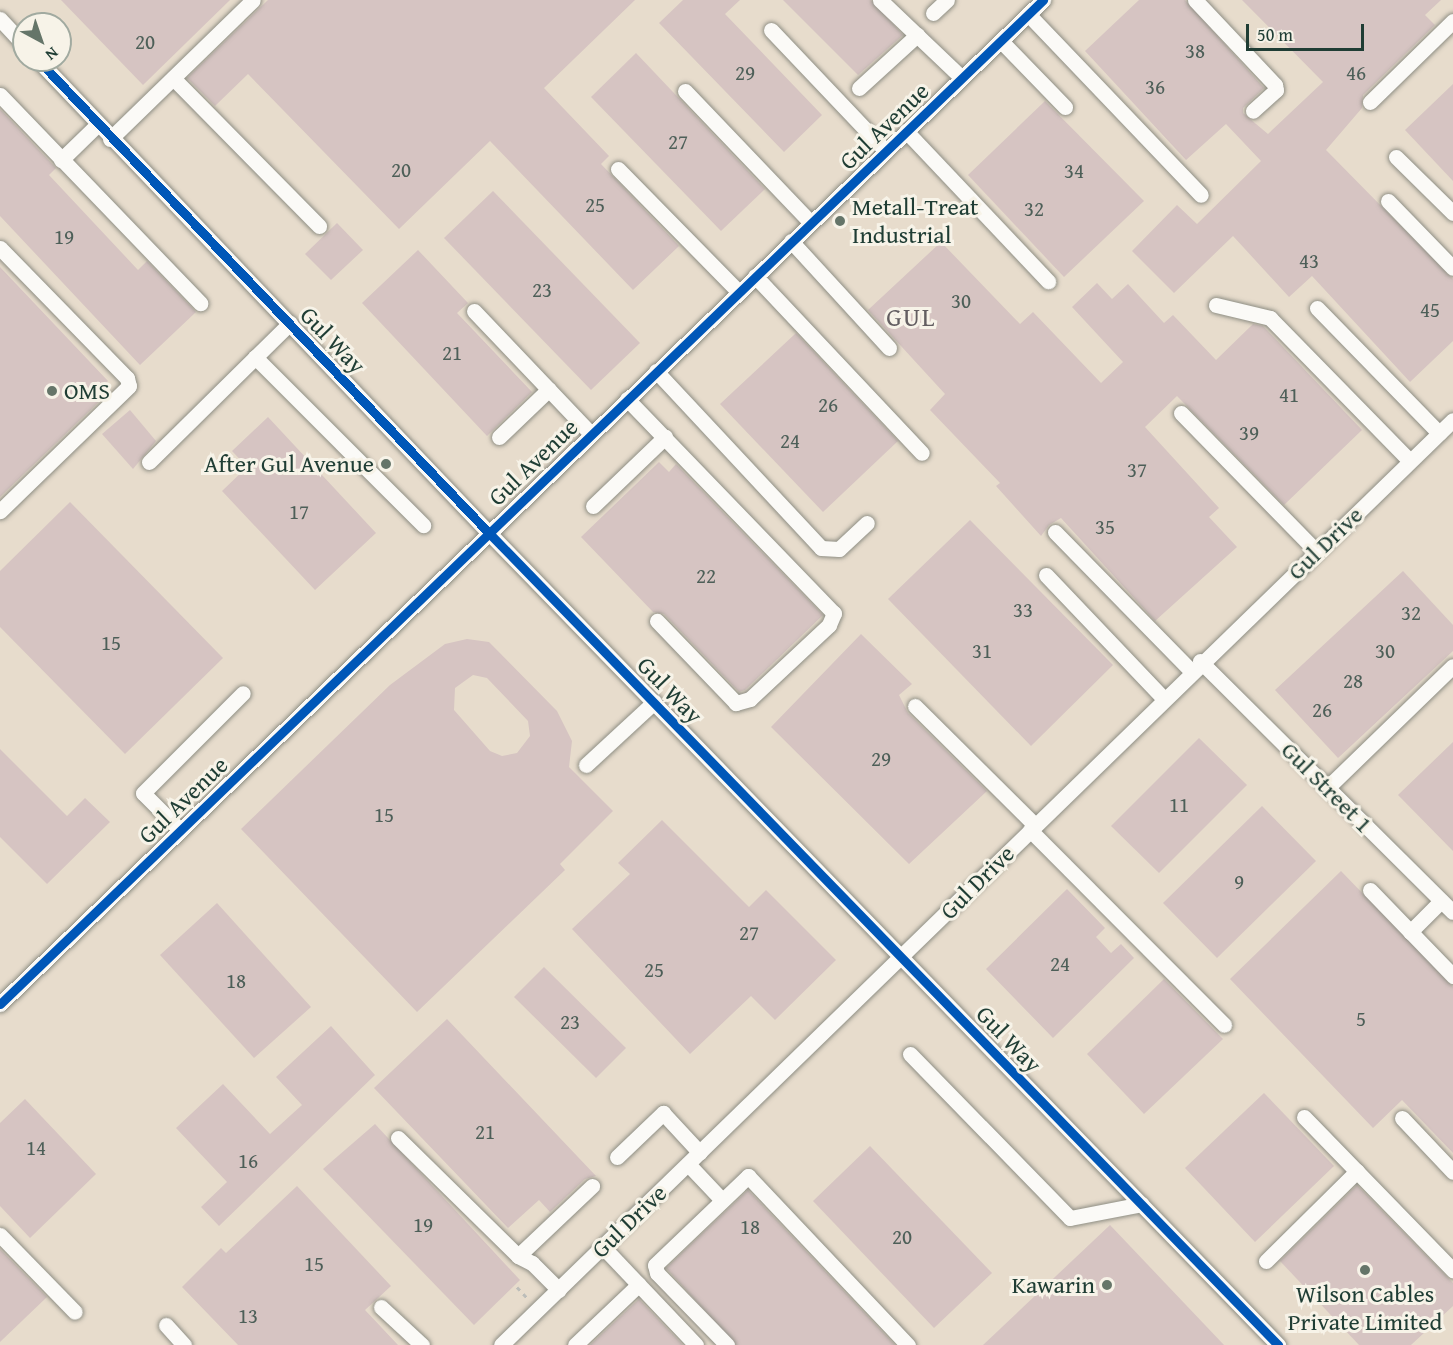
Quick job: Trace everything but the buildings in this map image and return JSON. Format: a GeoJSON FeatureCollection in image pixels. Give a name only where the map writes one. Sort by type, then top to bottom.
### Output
{"type":"FeatureCollection","features":[{"type":"Feature","properties":{"kind":"street"},"geometry":{"type":"LineString","coordinates":[[110,139],[253,0]]}},
{"type":"Feature","properties":{"kind":"street"},"geometry":{"type":"LineString","coordinates":[[880,0],[962,78]]}},
{"type":"Feature","properties":{"kind":"street"},"geometry":{"type":"LineString","coordinates":[[933,13],[947,0]]}},
{"type":"Feature","properties":{"kind":"street"},"geometry":{"type":"LineString","coordinates":[[1195,0],[1276,87],[1253,111]]}},
{"type":"Feature","properties":{"kind":"street"},"geometry":{"type":"LineString","coordinates":[[1032,6],[1201,195]]}},
{"type":"Feature","properties":{"kind":"street","name":"Gul Avenue"},"geometry":{"type":"LineString","coordinates":[[0,1004],[962,78],[1032,6]]}},
{"type":"Feature","properties":{"kind":"street"},"geometry":{"type":"LineString","coordinates":[[0,19],[12,32]]}},
{"type":"Feature","properties":{"kind":"street"},"geometry":{"type":"LineString","coordinates":[[1370,102],[1453,21]]}},
{"type":"Feature","properties":{"kind":"street"},"geometry":{"type":"LineString","coordinates":[[771,30],[886,151]]}},
{"type":"Feature","properties":{"kind":"street"},"geometry":{"type":"LineString","coordinates":[[859,88],[917,34]]}},
{"type":"Feature","properties":{"kind":"street"},"geometry":{"type":"LineString","coordinates":[[1000,41],[1065,107]]}},
{"type":"Feature","properties":{"kind":"street","name":"Gul Way"},"geometry":{"type":"LineString","coordinates":[[49,72],[110,139],[290,323],[488,532],[1278,1345]]}},
{"type":"Feature","properties":{"kind":"street"},"geometry":{"type":"LineString","coordinates":[[173,78],[320,226]]}},
{"type":"Feature","properties":{"kind":"street"},"geometry":{"type":"LineString","coordinates":[[685,91],[811,223]]}},
{"type":"Feature","properties":{"kind":"street"},"geometry":{"type":"LineString","coordinates":[[0,95],[200,303]]}},
{"type":"Feature","properties":{"kind":"street"},"geometry":{"type":"LineString","coordinates":[[61,160],[97,125]]}},
{"type":"Feature","properties":{"kind":"street"},"geometry":{"type":"LineString","coordinates":[[906,131],[1048,281]]}},
{"type":"Feature","properties":{"kind":"street"},"geometry":{"type":"LineString","coordinates":[[1396,157],[1453,213]]}},
{"type":"Feature","properties":{"kind":"street"},"geometry":{"type":"LineString","coordinates":[[618,169],[739,292]]}},
{"type":"Feature","properties":{"kind":"street"},"geometry":{"type":"LineString","coordinates":[[1388,201],[1453,268]]}},
{"type":"Feature","properties":{"kind":"street"},"geometry":{"type":"LineString","coordinates":[[791,242],[889,348]]}},
{"type":"Feature","properties":{"kind":"street"},"geometry":{"type":"LineString","coordinates":[[0,248],[127,378],[129,386],[0,511]]}},
{"type":"Feature","properties":{"kind":"street"},"geometry":{"type":"LineString","coordinates":[[755,276],[922,453]]}},
{"type":"Feature","properties":{"kind":"street"},"geometry":{"type":"LineString","coordinates":[[1216,305],[1270,318],[1410,461]]}},
{"type":"Feature","properties":{"kind":"street"},"geometry":{"type":"LineString","coordinates":[[1317,308],[1439,433]]}},
{"type":"Feature","properties":{"kind":"street"},"geometry":{"type":"LineString","coordinates":[[474,312],[591,434]]}},
{"type":"Feature","properties":{"kind":"street"},"geometry":{"type":"LineString","coordinates":[[149,462],[290,323]]}},
{"type":"Feature","properties":{"kind":"street"},"geometry":{"type":"LineString","coordinates":[[255,357],[423,525]]}},
{"type":"Feature","properties":{"kind":"street"},"geometry":{"type":"LineString","coordinates":[[656,371],[821,548],[839,549],[867,523]]}},
{"type":"Feature","properties":{"kind":"street"},"geometry":{"type":"LineString","coordinates":[[499,437],[549,389]]}},
{"type":"Feature","properties":{"kind":"street"},"geometry":{"type":"LineString","coordinates":[[627,399],[834,613],[829,625],[750,699],[736,704],[657,621]]}},
{"type":"Feature","properties":{"kind":"street"},"geometry":{"type":"LineString","coordinates":[[1180,413],[1316,550]]}},
{"type":"Feature","properties":{"kind":"street","name":"Gul Drive"},"geometry":{"type":"LineString","coordinates":[[501,1345],[902,956],[1195,666],[1453,420]]}},
{"type":"Feature","properties":{"kind":"street"},"geometry":{"type":"LineString","coordinates":[[593,506],[665,437]]}},
{"type":"Feature","properties":{"kind":"street","name":"Gul Street 1"},"geometry":{"type":"LineString","coordinates":[[1055,532],[1327,788],[1453,912]]}},
{"type":"Feature","properties":{"kind":"street"},"geometry":{"type":"LineString","coordinates":[[1046,575],[1163,698]]}},
{"type":"Feature","properties":{"kind":"street"},"geometry":{"type":"LineString","coordinates":[[1327,788],[1453,666]]}},
{"type":"Feature","properties":{"kind":"street"},"geometry":{"type":"LineString","coordinates":[[180,830],[143,793],[243,693]]}},
{"type":"Feature","properties":{"kind":"street"},"geometry":{"type":"LineString","coordinates":[[586,765],[654,702]]}},
{"type":"Feature","properties":{"kind":"street"},"geometry":{"type":"LineString","coordinates":[[915,705],[1224,1025]]}},
{"type":"Feature","properties":{"kind":"street"},"geometry":{"type":"LineString","coordinates":[[1370,890],[1453,976]]}},
{"type":"Feature","properties":{"kind":"street"},"geometry":{"type":"LineString","coordinates":[[1410,932],[1441,901]]}},
{"type":"Feature","properties":{"kind":"street"},"geometry":{"type":"LineString","coordinates":[[910,1054],[1070,1218],[1142,1204]]}},
{"type":"Feature","properties":{"kind":"street"},"geometry":{"type":"LineString","coordinates":[[617,1157],[663,1113],[700,1153]]}},
{"type":"Feature","properties":{"kind":"street"},"geometry":{"type":"LineString","coordinates":[[1304,1117],[1453,1270]]}},
{"type":"Feature","properties":{"kind":"street"},"geometry":{"type":"LineString","coordinates":[[1402,1118],[1453,1172]]}},
{"type":"Feature","properties":{"kind":"street"},"geometry":{"type":"LineString","coordinates":[[398,1138],[518,1256],[532,1263],[559,1290]]}},
{"type":"Feature","properties":{"kind":"street"},"geometry":{"type":"LineString","coordinates":[[688,1164],[721,1199]]}},
{"type":"Feature","properties":{"kind":"street"},"geometry":{"type":"LineString","coordinates":[[1266,1261],[1356,1171]]}},
{"type":"Feature","properties":{"kind":"street"},"geometry":{"type":"LineString","coordinates":[[727,1345],[655,1269],[658,1260],[744,1177],[750,1176],[908,1345]]}},
{"type":"Feature","properties":{"kind":"street"},"geometry":{"type":"LineString","coordinates":[[518,1256],[592,1186]]}},
{"type":"Feature","properties":{"kind":"street"},"geometry":{"type":"LineString","coordinates":[[0,1235],[75,1312]]}},
{"type":"Feature","properties":{"kind":"street"},"geometry":{"type":"LineString","coordinates":[[603,1247],[696,1345]]}},
{"type":"Feature","properties":{"kind":"street"},"geometry":{"type":"LineString","coordinates":[[575,1345],[639,1284]]}},
{"type":"Feature","properties":{"kind":"street"},"geometry":{"type":"LineString","coordinates":[[381,1307],[422,1345]]}},
{"type":"Feature","properties":{"kind":"street"},"geometry":{"type":"LineString","coordinates":[[166,1325],[184,1345]]}},
{"type":"Feature","properties":{"kind":"cycle path"},"geometry":{"type":"LineString","coordinates":[[0,1004],[1043,0]]}},
{"type":"Feature","properties":{"kind":"cycle path"},"geometry":{"type":"LineString","coordinates":[[49,72],[488,532],[1278,1345]]}},
{"type":"Feature","properties":{"kind":"place","name":"Metall-Treat Industrial"},"geometry":{"type":"Point","coordinates":[840,221]}},
{"type":"Feature","properties":{"kind":"place","name":"OMS"},"geometry":{"type":"Point","coordinates":[52,391]}},
{"type":"Feature","properties":{"kind":"place","name":"After Gul Avenue"},"geometry":{"type":"Point","coordinates":[386,464]}},
{"type":"Feature","properties":{"kind":"place","name":"Wilson Cables Private Limited"},"geometry":{"type":"Point","coordinates":[1365,1270]}},
{"type":"Feature","properties":{"kind":"place","name":"Kawarin"},"geometry":{"type":"Point","coordinates":[1107,1285]}},
{"type":"Feature","properties":{"kind":"district","name":"GUL"},"geometry":{"type":"Point","coordinates":[911,317]}}]}
